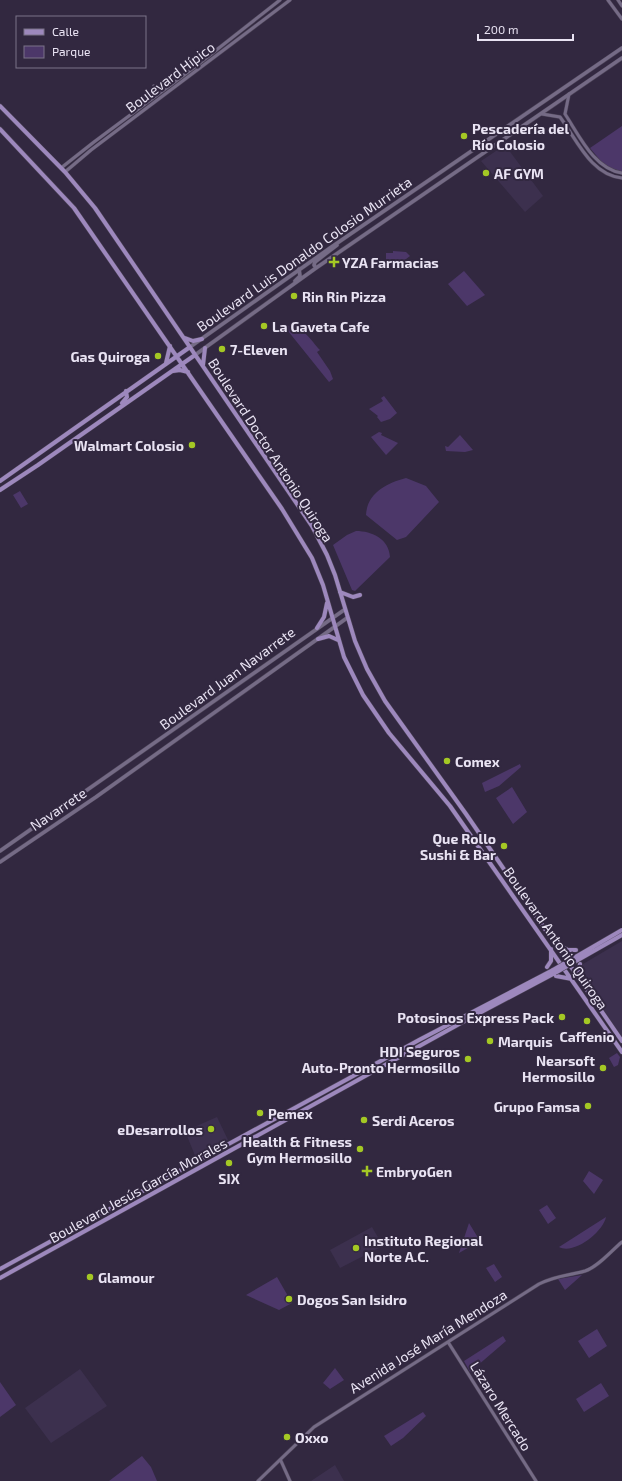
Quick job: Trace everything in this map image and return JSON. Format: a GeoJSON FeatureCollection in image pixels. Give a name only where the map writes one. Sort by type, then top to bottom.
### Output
{"type":"FeatureCollection","features":[{"type":"Feature","properties":{"kind":"main road","name":"Boulevard Luis Donaldo Colosio Murrieta"},"geometry":{"type":"LineString","coordinates":[[0,481],[299,269],[622,48]]}},
{"type":"Feature","properties":{"kind":"main road","name":"Boulevard Luis Donaldo Colosio Murrieta"},"geometry":{"type":"LineString","coordinates":[[0,490],[171,372],[316,268],[622,58]]}},
{"type":"Feature","properties":{"kind":"main road"},"geometry":{"type":"LineString","coordinates":[[598,65],[603,71]]}},
{"type":"Feature","properties":{"kind":"main road","name":"Boulevard Doctor Antonio Quiroga"},"geometry":{"type":"LineString","coordinates":[[0,106],[65,172],[95,208],[312,526],[327,555],[340,592],[344,610],[367,669],[385,701],[480,833]]}},
{"type":"Feature","properties":{"kind":"main road","name":"Boulevard Doctor Antonio Quiroga"},"geometry":{"type":"LineString","coordinates":[[0,129],[71,204],[189,373],[304,543],[318,571],[338,641],[357,685],[389,733],[435,786],[473,838]]}},
{"type":"Feature","properties":{"kind":"main road"},"geometry":{"type":"LineString","coordinates":[[316,268],[314,265],[315,262],[343,239]]}},
{"type":"Feature","properties":{"kind":"main road"},"geometry":{"type":"LineString","coordinates":[[289,288],[300,276],[299,269]]}},
{"type":"Feature","properties":{"kind":"main road"},"geometry":{"type":"LineString","coordinates":[[184,338],[193,341],[202,338]]}},
{"type":"Feature","properties":{"kind":"main road"},"geometry":{"type":"LineString","coordinates":[[166,364],[170,346]]}},
{"type":"Feature","properties":{"kind":"main road"},"geometry":{"type":"LineString","coordinates":[[203,367],[202,359],[205,348]]}},
{"type":"Feature","properties":{"kind":"main road"},"geometry":{"type":"LineString","coordinates":[[171,372],[180,370],[189,373]]}},
{"type":"Feature","properties":{"kind":"main road"},"geometry":{"type":"LineString","coordinates":[[104,418],[126,400],[126,392]]}},
{"type":"Feature","properties":{"kind":"main road"},"geometry":{"type":"LineString","coordinates":[[70,442],[76,434],[75,428]]}},
{"type":"Feature","properties":{"kind":"main road"},"geometry":{"type":"LineString","coordinates":[[9,483],[8,479],[11,474]]}},
{"type":"Feature","properties":{"kind":"main road"},"geometry":{"type":"LineString","coordinates":[[340,592],[353,596],[360,595]]}},
{"type":"Feature","properties":{"kind":"main road"},"geometry":{"type":"LineString","coordinates":[[324,634],[323,629],[318,627],[324,617],[327,601]]}},
{"type":"Feature","properties":{"kind":"main road","name":"Boulevard Juan Navarrete"},"geometry":{"type":"LineString","coordinates":[[123,765],[344,610]]}},
{"type":"Feature","properties":{"kind":"main road","name":"Boulevard Juan Navarrete"},"geometry":{"type":"LineString","coordinates":[[129,774],[347,618]]}},
{"type":"Feature","properties":{"kind":"main road"},"geometry":{"type":"LineString","coordinates":[[318,639],[329,636],[338,641]]}},
{"type":"Feature","properties":{"kind":"main road","name":"Navarrete"},"geometry":{"type":"LineString","coordinates":[[0,851],[123,765]]}},
{"type":"Feature","properties":{"kind":"main road","name":"Navarrete"},"geometry":{"type":"LineString","coordinates":[[0,862],[129,774]]}},
{"type":"Feature","properties":{"kind":"main road"},"geometry":{"type":"LineString","coordinates":[[466,829],[479,843],[485,841]]}},
{"type":"Feature","properties":{"kind":"main road","name":"Boulevard Antonio Quiroga"},"geometry":{"type":"LineString","coordinates":[[480,833],[622,1041]]}},
{"type":"Feature","properties":{"kind":"main road","name":"Boulevard Antonio Quiroga"},"geometry":{"type":"LineString","coordinates":[[473,838],[622,1052]]}},
{"type":"Feature","properties":{"kind":"main road","name":"Boulevard Jesús García Morales"},"geometry":{"type":"LineString","coordinates":[[0,1278],[194,1171],[622,930]]}},
{"type":"Feature","properties":{"kind":"main road","name":"Boulevard Jesús García Morales"},"geometry":{"type":"LineString","coordinates":[[0,1269],[191,1164],[469,1016],[578,961],[622,935]]}},
{"type":"Feature","properties":{"kind":"main road"},"geometry":{"type":"LineString","coordinates":[[557,945],[568,950],[576,950]]}},
{"type":"Feature","properties":{"kind":"main road"},"geometry":{"type":"LineString","coordinates":[[547,967],[551,961],[551,949]]}},
{"type":"Feature","properties":{"kind":"main road"},"geometry":{"type":"LineString","coordinates":[[578,977],[580,964]]}},
{"type":"Feature","properties":{"kind":"main road"},"geometry":{"type":"LineString","coordinates":[[556,976],[572,979]]}},
{"type":"Feature","properties":{"kind":"main road"},"geometry":{"type":"LineString","coordinates":[[191,1164],[194,1171]]}},
{"type":"Feature","properties":{"kind":"street","name":"Boulevard Hípico"},"geometry":{"type":"LineString","coordinates":[[61,168],[280,0]]}},
{"type":"Feature","properties":{"kind":"street","name":"Boulevard Hípico"},"geometry":{"type":"LineString","coordinates":[[65,172],[91,150],[290,0]]}},
{"type":"Feature","properties":{"kind":"street"},"geometry":{"type":"LineString","coordinates":[[608,0],[622,19]]}},
{"type":"Feature","properties":{"kind":"street"},"geometry":{"type":"LineString","coordinates":[[618,0],[622,6]]}},
{"type":"Feature","properties":{"kind":"street"},"geometry":{"type":"LineString","coordinates":[[154,86],[156,95]]}},
{"type":"Feature","properties":{"kind":"street"},"geometry":{"type":"LineString","coordinates":[[569,94],[565,114],[572,125],[599,162],[608,168],[622,173]]}},
{"type":"Feature","properties":{"kind":"street"},"geometry":{"type":"LineString","coordinates":[[542,114],[560,117],[565,114]]}},
{"type":"Feature","properties":{"kind":"street"},"geometry":{"type":"LineString","coordinates":[[560,117],[595,166],[611,176],[622,178]]}},
{"type":"Feature","properties":{"kind":"street"},"geometry":{"type":"LineString","coordinates":[[568,127],[572,125]]}},
{"type":"Feature","properties":{"kind":"street","name":"Avenida José María Mendoza"},"geometry":{"type":"LineString","coordinates":[[258,1481],[281,1461],[314,1427],[539,1284],[552,1277],[592,1268],[622,1242]]}},
{"type":"Feature","properties":{"kind":"street","name":"Lázaro Mercado"},"geometry":{"type":"LineString","coordinates":[[448,1342],[536,1481]]}},
{"type":"Feature","properties":{"kind":"street"},"geometry":{"type":"LineString","coordinates":[[281,1461],[290,1481]]}},
{"type":"Feature","properties":{"kind":"shaded area"},"geometry":{"type":"Polygon","coordinates":[[[505,145],[543,196],[525,212],[481,161],[505,145]]]}},
{"type":"Feature","properties":{"kind":"shaded area"},"geometry":{"type":"Polygon","coordinates":[[[622,941],[622,1037],[578,972],[583,964],[622,941]]]}},
{"type":"Feature","properties":{"kind":"shaded area"},"geometry":{"type":"Polygon","coordinates":[[[217,1117],[228,1140],[196,1158],[185,1131],[217,1117]]]}},
{"type":"Feature","properties":{"kind":"shaded area","name":"Instituto Regional Norte A.C."},"geometry":{"type":"Polygon","coordinates":[[[372,1227],[383,1246],[340,1268],[330,1250],[372,1227]]]}},
{"type":"Feature","properties":{"kind":"shaded area"},"geometry":{"type":"Polygon","coordinates":[[[80,1369],[107,1406],[51,1443],[25,1408],[80,1369]]]}},
{"type":"Feature","properties":{"kind":"shaded area"},"geometry":{"type":"Polygon","coordinates":[[[335,1465],[344,1481],[311,1481],[335,1465]]]}},
{"type":"Feature","properties":{"kind":"green space"},"geometry":{"type":"Polygon","coordinates":[[[622,126],[622,171],[620,171],[605,166],[590,148],[622,126]]]}},
{"type":"Feature","properties":{"kind":"green space"},"geometry":{"type":"Polygon","coordinates":[[[393,251],[406,252],[410,256],[393,269],[386,260],[386,253],[393,253],[393,251]]]}},
{"type":"Feature","properties":{"kind":"green space"},"geometry":{"type":"Polygon","coordinates":[[[464,271],[485,295],[467,306],[448,284],[464,271]]]}},
{"type":"Feature","properties":{"kind":"green space"},"geometry":{"type":"Polygon","coordinates":[[[284,326],[300,329],[309,337],[320,350],[317,352],[330,371],[333,379],[329,382],[284,326]]]}},
{"type":"Feature","properties":{"kind":"green space"},"geometry":{"type":"Polygon","coordinates":[[[384,396],[397,413],[390,419],[381,422],[377,417],[378,416],[369,409],[383,401],[381,398],[384,396]]]}},
{"type":"Feature","properties":{"kind":"green space"},"geometry":{"type":"Polygon","coordinates":[[[379,432],[382,433],[381,435],[398,443],[386,455],[371,437],[379,432]]]}},
{"type":"Feature","properties":{"kind":"green space"},"geometry":{"type":"Polygon","coordinates":[[[460,435],[473,450],[465,452],[446,451],[445,446],[448,447],[460,435]]]}},
{"type":"Feature","properties":{"kind":"green space"},"geometry":{"type":"Polygon","coordinates":[[[406,478],[426,486],[439,502],[406,537],[397,540],[366,515],[367,507],[374,495],[379,490],[385,486],[406,478]]]}},
{"type":"Feature","properties":{"kind":"green space"},"geometry":{"type":"Polygon","coordinates":[[[20,491],[28,504],[21,508],[13,495],[20,491]]]}},
{"type":"Feature","properties":{"kind":"green space"},"geometry":{"type":"Polygon","coordinates":[[[356,531],[374,534],[379,537],[387,545],[390,557],[355,591],[352,590],[333,545],[347,535],[356,531]]]}},
{"type":"Feature","properties":{"kind":"green space"},"geometry":{"type":"Polygon","coordinates":[[[520,764],[521,767],[499,786],[485,792],[482,783],[520,764]]]}},
{"type":"Feature","properties":{"kind":"green space"},"geometry":{"type":"Polygon","coordinates":[[[512,787],[527,812],[513,824],[496,798],[512,787]]]}},
{"type":"Feature","properties":{"kind":"green space"},"geometry":{"type":"Polygon","coordinates":[[[617,1053],[620,1057],[618,1065],[614,1067],[609,1058],[617,1053]]]}},
{"type":"Feature","properties":{"kind":"green space"},"geometry":{"type":"Polygon","coordinates":[[[589,1171],[603,1180],[594,1194],[583,1181],[589,1171]]]}},
{"type":"Feature","properties":{"kind":"green space"},"geometry":{"type":"Polygon","coordinates":[[[547,1205],[556,1218],[548,1224],[539,1210],[547,1205]]]}},
{"type":"Feature","properties":{"kind":"green space"},"geometry":{"type":"Polygon","coordinates":[[[606,1217],[600,1229],[587,1241],[572,1248],[565,1249],[559,1247],[606,1217]]]}},
{"type":"Feature","properties":{"kind":"green space"},"geometry":{"type":"Polygon","coordinates":[[[469,1223],[480,1241],[459,1253],[469,1223]]]}},
{"type":"Feature","properties":{"kind":"green space"},"geometry":{"type":"Polygon","coordinates":[[[494,1264],[502,1277],[495,1282],[486,1268],[494,1264]]]}},
{"type":"Feature","properties":{"kind":"green space"},"geometry":{"type":"Polygon","coordinates":[[[582,1275],[565,1290],[558,1279],[582,1275]]]}},
{"type":"Feature","properties":{"kind":"green space"},"geometry":{"type":"Polygon","coordinates":[[[277,1277],[292,1303],[279,1310],[246,1295],[277,1277]]]}},
{"type":"Feature","properties":{"kind":"green space"},"geometry":{"type":"Polygon","coordinates":[[[597,1329],[607,1346],[589,1358],[578,1341],[597,1329]]]}},
{"type":"Feature","properties":{"kind":"green space"},"geometry":{"type":"Polygon","coordinates":[[[503,1336],[506,1341],[470,1372],[464,1361],[503,1336]]]}},
{"type":"Feature","properties":{"kind":"green space"},"geometry":{"type":"Polygon","coordinates":[[[335,1368],[344,1380],[330,1389],[323,1383],[335,1368]]]}},
{"type":"Feature","properties":{"kind":"green space"},"geometry":{"type":"Polygon","coordinates":[[[0,1382],[16,1405],[0,1417],[0,1382]]]}},
{"type":"Feature","properties":{"kind":"green space"},"geometry":{"type":"Polygon","coordinates":[[[601,1383],[609,1396],[584,1412],[576,1399],[601,1383]]]}},
{"type":"Feature","properties":{"kind":"green space"},"geometry":{"type":"Polygon","coordinates":[[[423,1412],[426,1416],[403,1438],[391,1446],[384,1436],[423,1412]]]}},
{"type":"Feature","properties":{"kind":"green space"},"geometry":{"type":"Polygon","coordinates":[[[142,1456],[151,1467],[157,1481],[109,1481],[142,1456]]]}},
{"type":"Feature","properties":{"kind":"place","name":"Pescadería del Río Colosio"},"geometry":{"type":"Point","coordinates":[464,136]}},
{"type":"Feature","properties":{"kind":"place","name":"AF GYM"},"geometry":{"type":"Point","coordinates":[486,173]}},
{"type":"Feature","properties":{"kind":"place","name":"YZA Farmacias"},"geometry":{"type":"Point","coordinates":[334,262]}},
{"type":"Feature","properties":{"kind":"place","name":"Rin Rin Pizza"},"geometry":{"type":"Point","coordinates":[294,296]}},
{"type":"Feature","properties":{"kind":"place","name":"La Gaveta Cafe"},"geometry":{"type":"Point","coordinates":[264,326]}},
{"type":"Feature","properties":{"kind":"place","name":"7-Eleven"},"geometry":{"type":"Point","coordinates":[222,349]}},
{"type":"Feature","properties":{"kind":"place","name":"Gas Quiroga"},"geometry":{"type":"Point","coordinates":[158,356]}},
{"type":"Feature","properties":{"kind":"place","name":"Walmart Colosio"},"geometry":{"type":"Point","coordinates":[192,445]}},
{"type":"Feature","properties":{"kind":"place","name":"Comex"},"geometry":{"type":"Point","coordinates":[447,761]}},
{"type":"Feature","properties":{"kind":"place","name":"Que Rollo Sushi & Bar"},"geometry":{"type":"Point","coordinates":[504,846]}},
{"type":"Feature","properties":{"kind":"place","name":"Potosinos Express Pack"},"geometry":{"type":"Point","coordinates":[562,1017]}},
{"type":"Feature","properties":{"kind":"place","name":"Caffenio"},"geometry":{"type":"Point","coordinates":[587,1021]}},
{"type":"Feature","properties":{"kind":"place","name":"Marquis"},"geometry":{"type":"Point","coordinates":[490,1041]}},
{"type":"Feature","properties":{"kind":"place","name":"HDI Seguros Auto-Pronto Hermosillo"},"geometry":{"type":"Point","coordinates":[468,1059]}},
{"type":"Feature","properties":{"kind":"place","name":"Nearsoft Hermosillo"},"geometry":{"type":"Point","coordinates":[603,1068]}},
{"type":"Feature","properties":{"kind":"place","name":"Grupo Famsa"},"geometry":{"type":"Point","coordinates":[588,1106]}},
{"type":"Feature","properties":{"kind":"place","name":"Pemex"},"geometry":{"type":"Point","coordinates":[260,1113]}},
{"type":"Feature","properties":{"kind":"place","name":"Serdi Aceros"},"geometry":{"type":"Point","coordinates":[364,1120]}},
{"type":"Feature","properties":{"kind":"place","name":"eDesarrollos"},"geometry":{"type":"Point","coordinates":[211,1129]}},
{"type":"Feature","properties":{"kind":"place","name":"Health & Fitness Gym Hermosillo"},"geometry":{"type":"Point","coordinates":[360,1149]}},
{"type":"Feature","properties":{"kind":"place","name":"SIX"},"geometry":{"type":"Point","coordinates":[229,1163]}},
{"type":"Feature","properties":{"kind":"place","name":"EmbryoGen"},"geometry":{"type":"Point","coordinates":[367,1171]}},
{"type":"Feature","properties":{"kind":"place","name":"Instituto Regional Norte A.C."},"geometry":{"type":"Point","coordinates":[356,1248]}},
{"type":"Feature","properties":{"kind":"place","name":"Glamour"},"geometry":{"type":"Point","coordinates":[90,1277]}},
{"type":"Feature","properties":{"kind":"place","name":"Dogos San Isidro"},"geometry":{"type":"Point","coordinates":[289,1299]}},
{"type":"Feature","properties":{"kind":"place","name":"Oxxo"},"geometry":{"type":"Point","coordinates":[287,1437]}}]}
